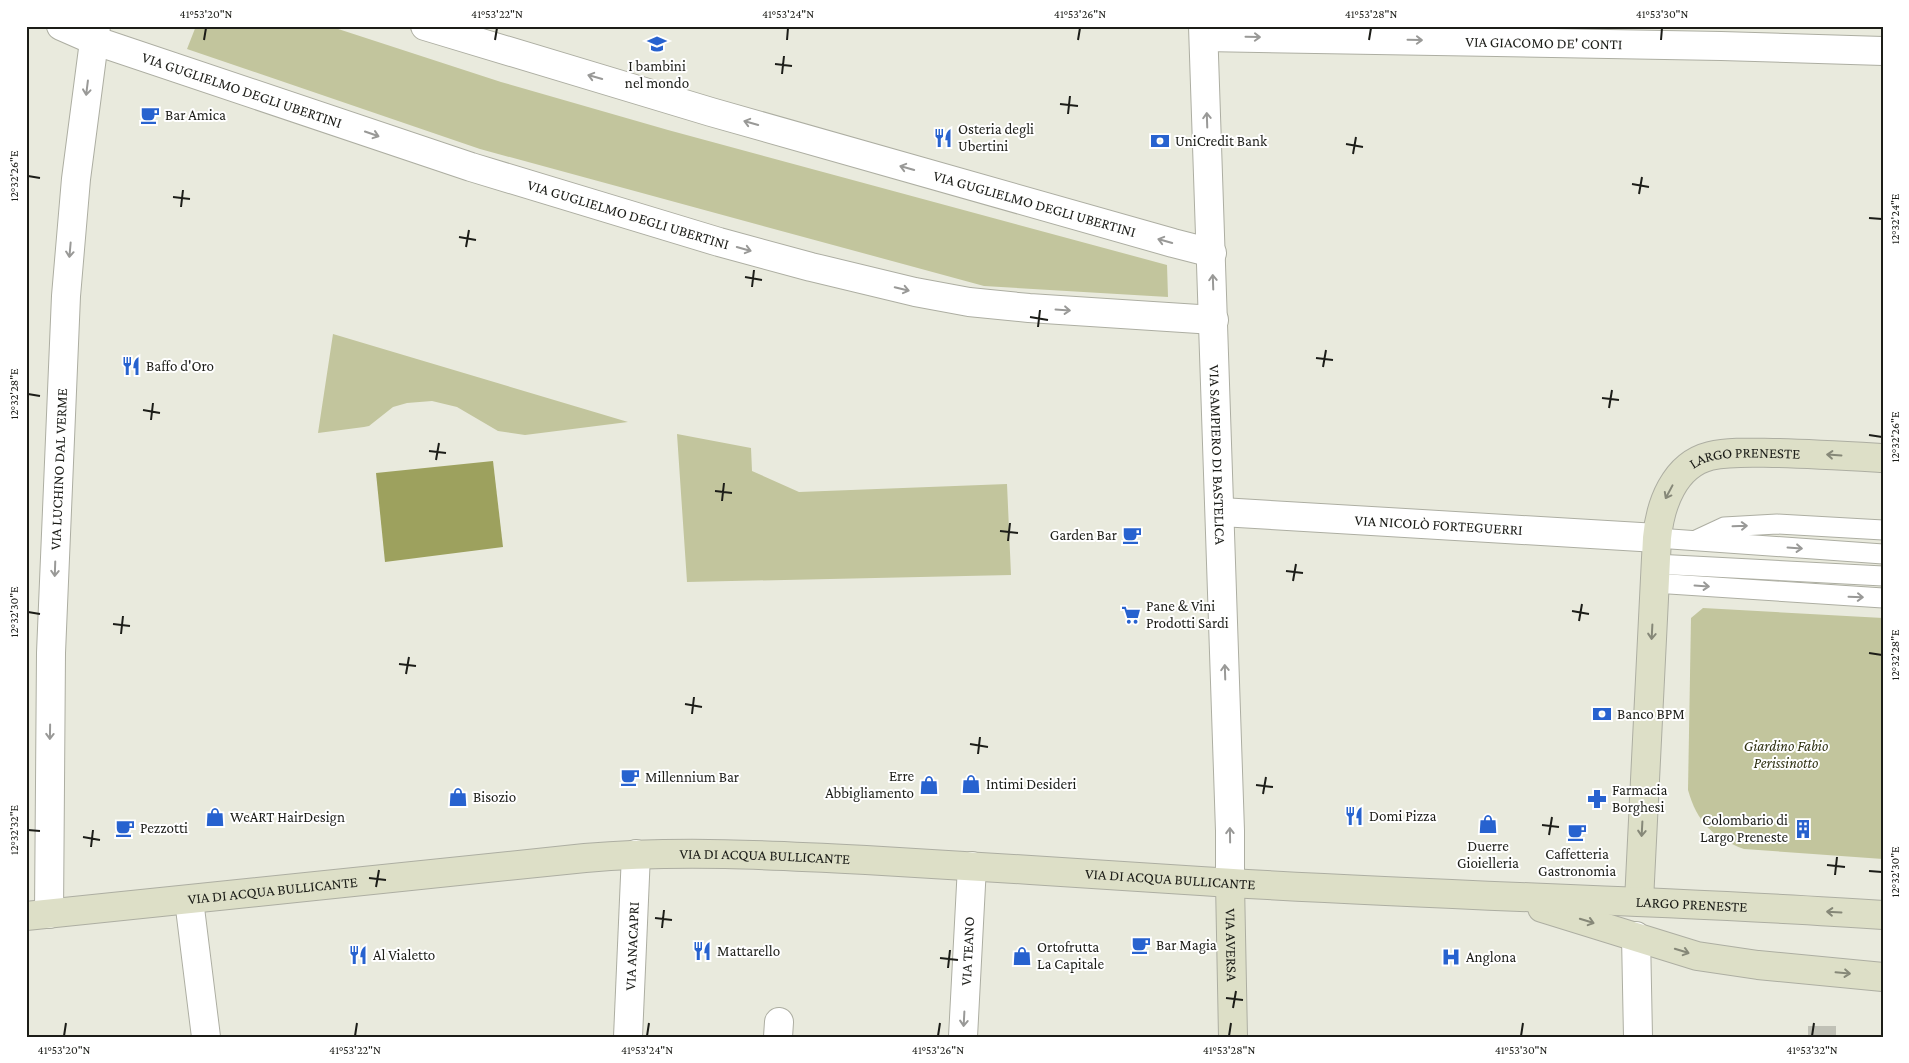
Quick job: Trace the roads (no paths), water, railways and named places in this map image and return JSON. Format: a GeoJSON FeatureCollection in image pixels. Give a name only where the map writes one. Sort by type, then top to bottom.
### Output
{"type":"FeatureCollection","features":[{"type":"Feature","properties":{"kind":"main road","name":"LARGO PRENESTE"},"geometry":{"type":"LineString","coordinates":[[1883,458],[1823,454],[1728,454],[1708,457],[1688,468],[1679,476],[1671,488],[1660,514],[1655,561],[1639,901],[1883,915]]}},
{"type":"Feature","properties":{"kind":"main road","name":"VIA DI ACQUA BULLICANTE"},"geometry":{"type":"LineString","coordinates":[[38,915],[636,854],[767,855],[1230,883],[1507,897],[1639,901]]}},
{"type":"Feature","properties":{"kind":"main road","name":"VIA AVERSA"},"geometry":{"type":"LineString","coordinates":[[1230,883],[1233,1037]]}},
{"type":"Feature","properties":{"kind":"main road","name":"VIA DI ACQUA BULLICANTE"},"geometry":{"type":"LineString","coordinates":[[1507,897],[1636,936]]}},
{"type":"Feature","properties":{"kind":"main road"},"geometry":{"type":"LineString","coordinates":[[1636,936],[1683,952],[1720,960],[1883,977]]}},
{"type":"Feature","properties":{"kind":"street","name":"VIA GUGLIELMO DEGLI UBERTINI"},"geometry":{"type":"LineString","coordinates":[[61,26],[95,33],[471,167],[786,260],[915,292],[969,302],[1214,320]]}},
{"type":"Feature","properties":{"kind":"street","name":"VIA GUGLIELMO DEGLI UBERTINI"},"geometry":{"type":"LineString","coordinates":[[425,26],[728,117],[1212,253]]}},
{"type":"Feature","properties":{"kind":"street","name":"VIA SAMPIERO DI BASTELICA"},"geometry":{"type":"LineString","coordinates":[[1204,32],[1221,512],[1230,883]]}},
{"type":"Feature","properties":{"kind":"street","name":"VIA GIACOMO DE' CONTI"},"geometry":{"type":"LineString","coordinates":[[1204,32],[1722,36],[1883,51]]}},
{"type":"Feature","properties":{"kind":"street","name":"VIA LUCHINO DAL VERME"},"geometry":{"type":"LineString","coordinates":[[38,915],[65,325],[76,179],[95,33]]}},
{"type":"Feature","properties":{"kind":"street","name":"VIA NICOLÒ FORTEGUERRI"},"geometry":{"type":"LineString","coordinates":[[1221,512],[1655,561]]}},
{"type":"Feature","properties":{"kind":"street","name":"VIA ANACAPRI"},"geometry":{"type":"LineString","coordinates":[[628,1037],[636,854]]}},
{"type":"Feature","properties":{"kind":"street","name":"VIA TEANO"},"geometry":{"type":"LineString","coordinates":[[963,1037],[972,866]]}},
{"type":"Feature","properties":{"kind":"street"},"geometry":{"type":"LineString","coordinates":[[189,900],[206,1037]]}},
{"type":"Feature","properties":{"kind":"street"},"geometry":{"type":"LineString","coordinates":[[1636,936],[1638,1028]]}},
{"type":"Feature","properties":{"kind":"lane"},"geometry":{"type":"LineString","coordinates":[[1655,561],[1694,540],[1724,527],[1777,524],[1883,530]]}},
{"type":"Feature","properties":{"kind":"lane"},"geometry":{"type":"LineString","coordinates":[[1694,540],[1883,554]]}},
{"type":"Feature","properties":{"kind":"lane"},"geometry":{"type":"LineString","coordinates":[[1655,561],[1883,576]]}},
{"type":"Feature","properties":{"kind":"lane"},"geometry":{"type":"LineString","coordinates":[[1655,561],[1883,598]]}},
{"type":"Feature","properties":{"kind":"tunnel"},"geometry":{"type":"LineString","coordinates":[[1822,1026],[1822,1037]]}},
{"type":"Feature","properties":{"kind":"place","name":"I bambini nel mondo"},"geometry":{"type":"Point","coordinates":[657,44]}},
{"type":"Feature","properties":{"kind":"place","name":"Bar Amica"},"geometry":{"type":"Point","coordinates":[150,115]}},
{"type":"Feature","properties":{"kind":"place","name":"Osteria degli Ubertini"},"geometry":{"type":"Point","coordinates":[943,138]}},
{"type":"Feature","properties":{"kind":"place","name":"UniCredit Bank"},"geometry":{"type":"Point","coordinates":[1160,141]}},
{"type":"Feature","properties":{"kind":"place","name":"Baffo d'Oro"},"geometry":{"type":"Point","coordinates":[131,366]}},
{"type":"Feature","properties":{"kind":"place","name":"Garden Bar"},"geometry":{"type":"Point","coordinates":[1132,535]}},
{"type":"Feature","properties":{"kind":"place","name":"Pane & Vini Prodotti Sardi"},"geometry":{"type":"Point","coordinates":[1131,615]}},
{"type":"Feature","properties":{"kind":"place","name":"Banco BPM"},"geometry":{"type":"Point","coordinates":[1602,714]}},
{"type":"Feature","properties":{"kind":"place","name":"Millennium Bar"},"geometry":{"type":"Point","coordinates":[630,777]}},
{"type":"Feature","properties":{"kind":"place","name":"Intimi Desideri"},"geometry":{"type":"Point","coordinates":[971,784]}},
{"type":"Feature","properties":{"kind":"place","name":"Erre Abbigliamento"},"geometry":{"type":"Point","coordinates":[929,785]}},
{"type":"Feature","properties":{"kind":"place","name":"Bisozio"},"geometry":{"type":"Point","coordinates":[458,797]}},
{"type":"Feature","properties":{"kind":"place","name":"Farmacia Borghesi"},"geometry":{"type":"Point","coordinates":[1597,799]}},
{"type":"Feature","properties":{"kind":"place","name":"Domi Pizza"},"geometry":{"type":"Point","coordinates":[1354,816]}},
{"type":"Feature","properties":{"kind":"place","name":"WeART HairDesign"},"geometry":{"type":"Point","coordinates":[215,817]}},
{"type":"Feature","properties":{"kind":"place","name":"Duerre Gioielleria"},"geometry":{"type":"Point","coordinates":[1488,824]}},
{"type":"Feature","properties":{"kind":"place","name":"Pezzotti"},"geometry":{"type":"Point","coordinates":[125,828]}},
{"type":"Feature","properties":{"kind":"place","name":"Colombario di Largo Preneste"},"geometry":{"type":"Point","coordinates":[1803,829]}},
{"type":"Feature","properties":{"kind":"place","name":"Caffetteria Gastronomia"},"geometry":{"type":"Point","coordinates":[1577,832]}},
{"type":"Feature","properties":{"kind":"place","name":"Bar Magia"},"geometry":{"type":"Point","coordinates":[1141,945]}},
{"type":"Feature","properties":{"kind":"place","name":"Mattarello"},"geometry":{"type":"Point","coordinates":[702,951]}},
{"type":"Feature","properties":{"kind":"place","name":"Al Vialetto"},"geometry":{"type":"Point","coordinates":[358,955]}},
{"type":"Feature","properties":{"kind":"place","name":"Ortofrutta La Capitale"},"geometry":{"type":"Point","coordinates":[1022,956]}},
{"type":"Feature","properties":{"kind":"place","name":"Anglona"},"geometry":{"type":"Point","coordinates":[1451,957]}},
{"type":"Feature","properties":{"kind":"park label","name":"Giardino Fabio Perissinotto"},"geometry":{"type":"Point","coordinates":[1786,754]}}]}
